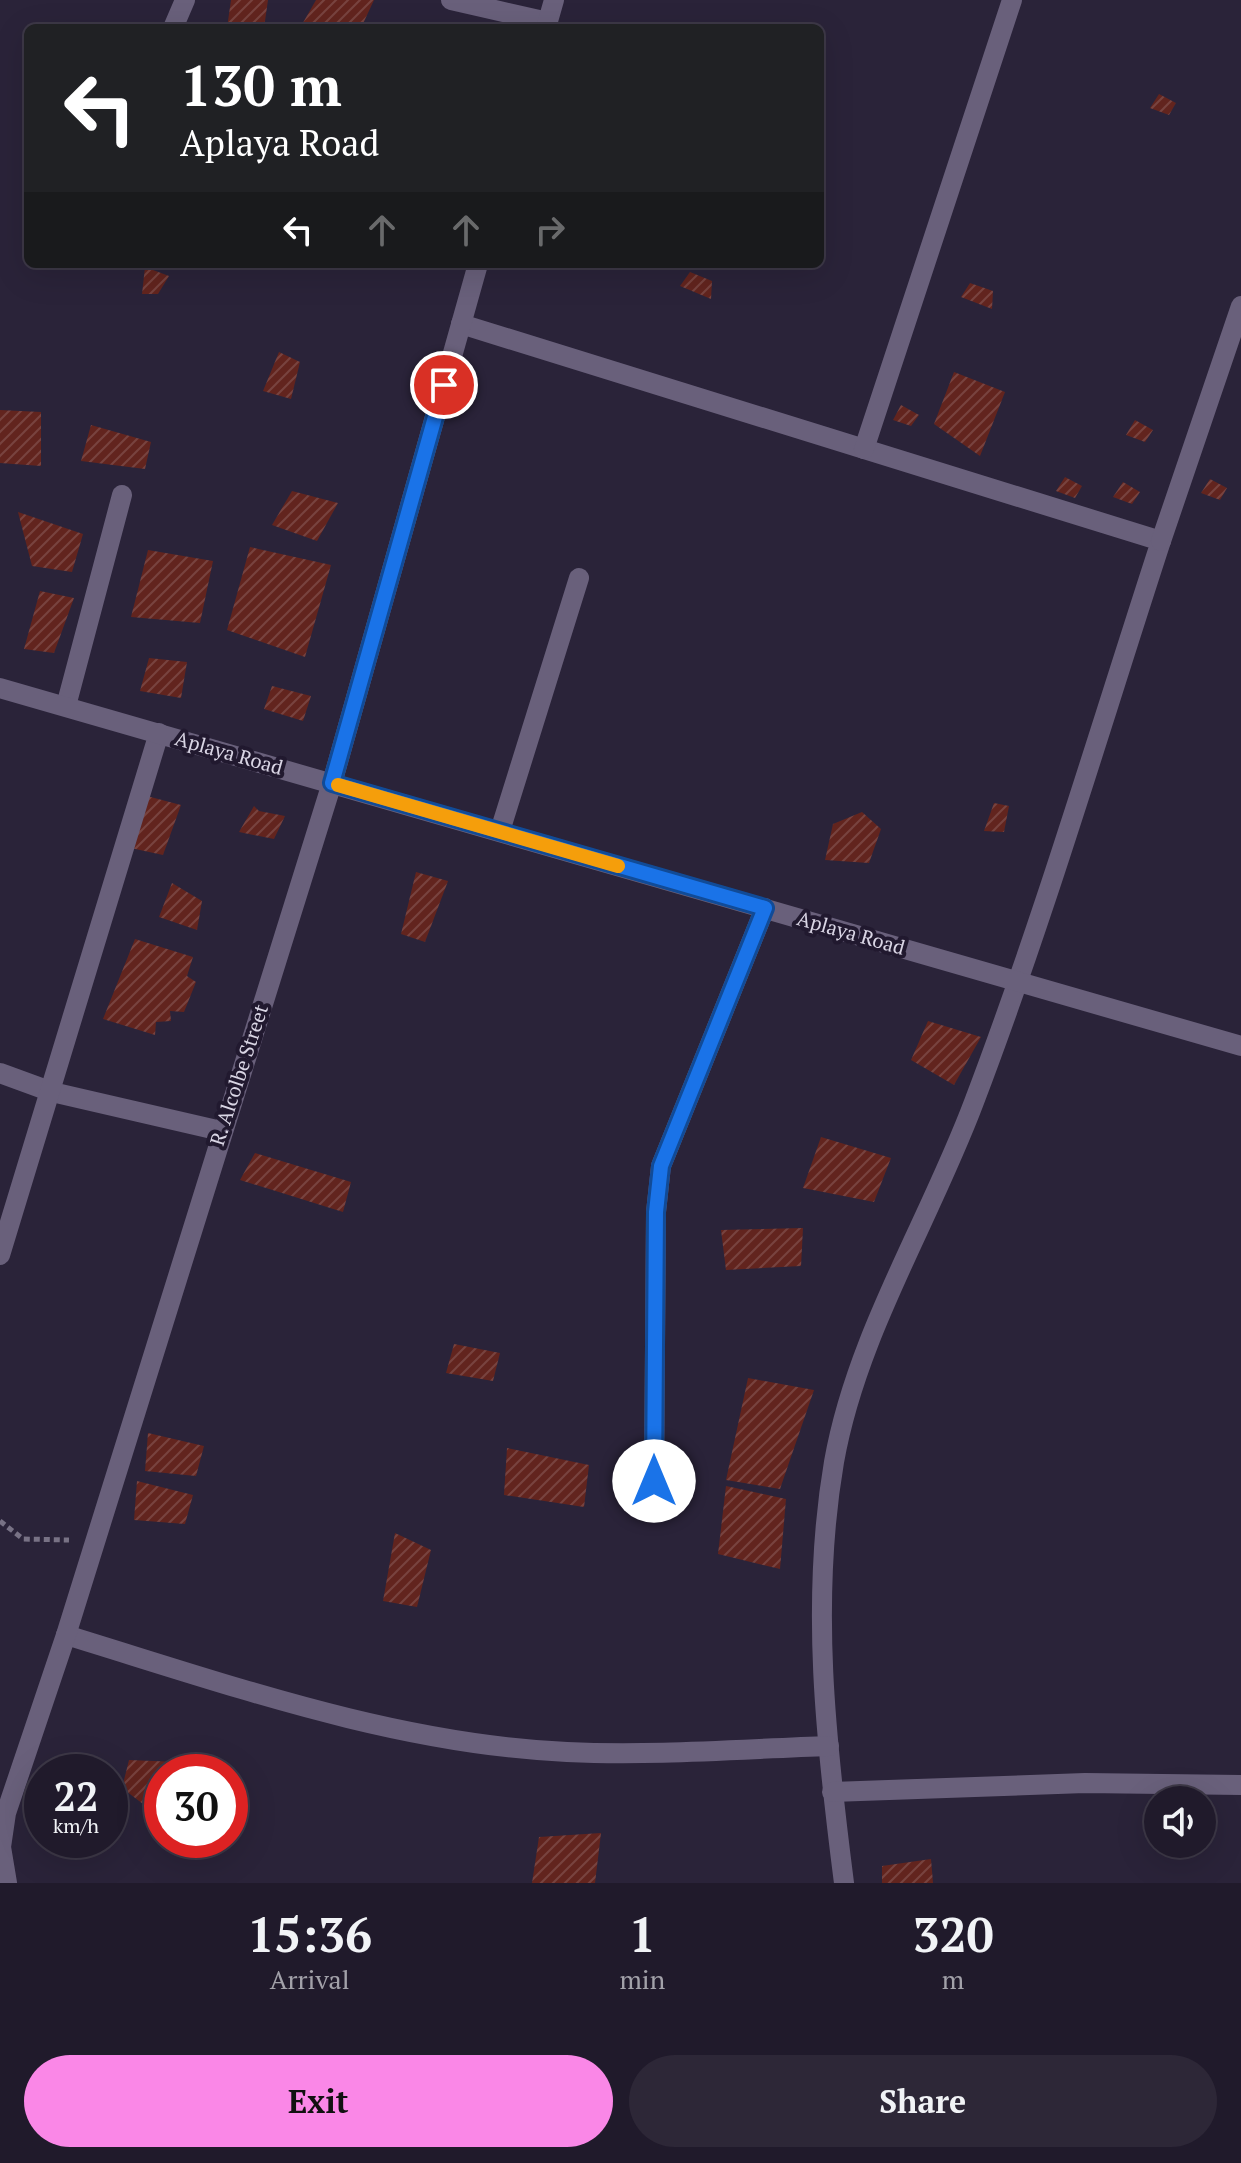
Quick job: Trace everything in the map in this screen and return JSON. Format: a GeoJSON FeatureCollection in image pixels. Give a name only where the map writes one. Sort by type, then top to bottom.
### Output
{"type":"FeatureCollection","features":[{"type":"Feature","properties":{"kind":"street"},"geometry":{"type":"LineString","coordinates":[[175,24],[185,0]]}},
{"type":"Feature","properties":{"kind":"street"},"geometry":{"type":"LineString","coordinates":[[451,0],[543,24]]}},
{"type":"Feature","properties":{"kind":"street"},"geometry":{"type":"LineString","coordinates":[[547,24],[554,0]]}},
{"type":"Feature","properties":{"kind":"street"},"geometry":{"type":"LineString","coordinates":[[864,449],[1012,0]]}},
{"type":"Feature","properties":{"kind":"street","name":"R. Alcolbe Street"},"geometry":{"type":"LineString","coordinates":[[7,1883],[1,1847],[3,1812],[66,1635],[332,783],[477,268]]}},
{"type":"Feature","properties":{"kind":"street"},"geometry":{"type":"LineString","coordinates":[[844,1883],[832,1792],[821,1602],[825,1528],[846,1402],[974,1103],[1241,306]]}},
{"type":"Feature","properties":{"kind":"street"},"geometry":{"type":"LineString","coordinates":[[461,324],[1161,541]]}},
{"type":"Feature","properties":{"kind":"street"},"geometry":{"type":"LineString","coordinates":[[66,706],[122,495]]}},
{"type":"Feature","properties":{"kind":"street"},"geometry":{"type":"LineString","coordinates":[[500,831],[579,578]]}},
{"type":"Feature","properties":{"kind":"street","name":"Aplaya Road"},"geometry":{"type":"LineString","coordinates":[[0,688],[1241,1046]]}},
{"type":"Feature","properties":{"kind":"street"},"geometry":{"type":"LineString","coordinates":[[0,1255],[159,733]]}},
{"type":"Feature","properties":{"kind":"street"},"geometry":{"type":"LineString","coordinates":[[654,1481],[656,1212],[661,1166],[765,908]]}},
{"type":"Feature","properties":{"kind":"street"},"geometry":{"type":"LineString","coordinates":[[0,1073],[52,1092],[221,1131]]}},
{"type":"Feature","properties":{"kind":"street"},"geometry":{"type":"LineString","coordinates":[[66,1635],[316,1711],[471,1741],[567,1752],[829,1746]]}},
{"type":"Feature","properties":{"kind":"street"},"geometry":{"type":"LineString","coordinates":[[832,1792],[1085,1783],[1241,1785]]}},
{"type":"Feature","properties":{"kind":"path"},"geometry":{"type":"LineString","coordinates":[[0,1521],[23,1539],[94,1539]]}},
{"type":"Feature","properties":{"kind":"building"},"geometry":{"type":"Polygon","coordinates":[[[231,0],[268,0],[265,24],[228,24],[231,0]]]}},
{"type":"Feature","properties":{"kind":"building"},"geometry":{"type":"Polygon","coordinates":[[[316,0],[374,0],[363,24],[302,24],[316,0]]]}},
{"type":"Feature","properties":{"kind":"building"},"geometry":{"type":"Polygon","coordinates":[[[1159,94],[1176,103],[1169,115],[1150,108],[1159,94]]]}},
{"type":"Feature","properties":{"kind":"building"},"geometry":{"type":"Polygon","coordinates":[[[145,268],[169,276],[158,294],[142,294],[145,268]]]}},
{"type":"Feature","properties":{"kind":"building"},"geometry":{"type":"Polygon","coordinates":[[[690,272],[712,281],[711,299],[680,286],[690,272]]]}},
{"type":"Feature","properties":{"kind":"building"},"geometry":{"type":"Polygon","coordinates":[[[970,283],[993,291],[992,309],[961,297],[970,283]]]}},
{"type":"Feature","properties":{"kind":"building"},"geometry":{"type":"Polygon","coordinates":[[[279,352],[300,362],[291,399],[263,391],[279,352]]]}},
{"type":"Feature","properties":{"kind":"building"},"geometry":{"type":"Polygon","coordinates":[[[954,372],[1005,392],[980,456],[934,424],[954,372]]]}},
{"type":"Feature","properties":{"kind":"building"},"geometry":{"type":"Polygon","coordinates":[[[901,405],[919,415],[911,426],[893,420],[901,405]]]}},
{"type":"Feature","properties":{"kind":"building"},"geometry":{"type":"Polygon","coordinates":[[[0,410],[41,412],[41,466],[0,463],[0,410]]]}},
{"type":"Feature","properties":{"kind":"building"},"geometry":{"type":"Polygon","coordinates":[[[1135,420],[1153,430],[1145,442],[1126,435],[1135,420]]]}},
{"type":"Feature","properties":{"kind":"building"},"geometry":{"type":"Polygon","coordinates":[[[91,425],[151,442],[145,469],[81,461],[91,425]]]}},
{"type":"Feature","properties":{"kind":"building"},"geometry":{"type":"Polygon","coordinates":[[[1065,477],[1082,486],[1075,498],[1056,491],[1065,477]]]}},
{"type":"Feature","properties":{"kind":"building"},"geometry":{"type":"Polygon","coordinates":[[[1210,479],[1227,488],[1220,500],[1201,493],[1210,479]]]}},
{"type":"Feature","properties":{"kind":"building"},"geometry":{"type":"Polygon","coordinates":[[[1123,482],[1140,492],[1132,504],[1113,497],[1123,482]]]}},
{"type":"Feature","properties":{"kind":"building"},"geometry":{"type":"Polygon","coordinates":[[[292,491],[338,503],[317,541],[272,525],[292,491]]]}},
{"type":"Feature","properties":{"kind":"building"},"geometry":{"type":"Polygon","coordinates":[[[18,512],[83,534],[72,572],[32,566],[18,512]]]}},
{"type":"Feature","properties":{"kind":"building"},"geometry":{"type":"Polygon","coordinates":[[[250,547],[331,565],[305,657],[227,630],[250,547]]]}},
{"type":"Feature","properties":{"kind":"building"},"geometry":{"type":"Polygon","coordinates":[[[148,550],[213,561],[200,623],[131,617],[148,550]]]}},
{"type":"Feature","properties":{"kind":"building"},"geometry":{"type":"Polygon","coordinates":[[[40,591],[74,598],[54,653],[24,649],[40,591]]]}},
{"type":"Feature","properties":{"kind":"building"},"geometry":{"type":"Polygon","coordinates":[[[149,658],[187,662],[181,698],[140,691],[149,658]]]}},
{"type":"Feature","properties":{"kind":"building"},"geometry":{"type":"Polygon","coordinates":[[[272,686],[311,696],[303,721],[264,709],[272,686]]]}},
{"type":"Feature","properties":{"kind":"building"},"geometry":{"type":"Polygon","coordinates":[[[143,795],[181,805],[163,855],[126,847],[143,795]]]}},
{"type":"Feature","properties":{"kind":"building"},"geometry":{"type":"Polygon","coordinates":[[[994,803],[1009,806],[1004,832],[984,831],[994,803]]]}},
{"type":"Feature","properties":{"kind":"building"},"geometry":{"type":"Polygon","coordinates":[[[254,806],[259,811],[285,816],[274,839],[239,832],[254,806]]]}},
{"type":"Feature","properties":{"kind":"building"},"geometry":{"type":"Polygon","coordinates":[[[862,812],[881,829],[869,863],[825,860],[833,824],[862,812]]]}},
{"type":"Feature","properties":{"kind":"building"},"geometry":{"type":"Polygon","coordinates":[[[416,872],[448,881],[425,942],[401,934],[416,872]]]}},
{"type":"Feature","properties":{"kind":"building"},"geometry":{"type":"Polygon","coordinates":[[[172,883],[202,901],[197,930],[159,917],[172,883]]]}},
{"type":"Feature","properties":{"kind":"building"},"geometry":{"type":"Polygon","coordinates":[[[135,939],[193,957],[187,976],[196,982],[184,1012],[170,1011],[171,1021],[156,1022],[155,1035],[103,1019],[135,939]]]}},
{"type":"Feature","properties":{"kind":"building"},"geometry":{"type":"Polygon","coordinates":[[[928,1021],[981,1037],[954,1085],[911,1060],[928,1021]]]}},
{"type":"Feature","properties":{"kind":"building"},"geometry":{"type":"Polygon","coordinates":[[[821,1137],[891,1158],[874,1202],[803,1188],[821,1137]]]}},
{"type":"Feature","properties":{"kind":"building"},"geometry":{"type":"Polygon","coordinates":[[[255,1153],[351,1182],[343,1212],[240,1180],[255,1153]]]}},
{"type":"Feature","properties":{"kind":"building"},"geometry":{"type":"Polygon","coordinates":[[[803,1228],[801,1266],[726,1270],[721,1230],[803,1228]]]}},
{"type":"Feature","properties":{"kind":"building"},"geometry":{"type":"Polygon","coordinates":[[[454,1344],[500,1353],[493,1381],[446,1373],[454,1344]]]}},
{"type":"Feature","properties":{"kind":"building"},"geometry":{"type":"Polygon","coordinates":[[[748,1378],[814,1390],[780,1489],[726,1480],[748,1378]]]}},
{"type":"Feature","properties":{"kind":"building"},"geometry":{"type":"Polygon","coordinates":[[[148,1433],[204,1446],[196,1476],[145,1471],[148,1433]]]}},
{"type":"Feature","properties":{"kind":"building"},"geometry":{"type":"Polygon","coordinates":[[[507,1448],[589,1465],[584,1507],[504,1495],[507,1448]]]}},
{"type":"Feature","properties":{"kind":"building"},"geometry":{"type":"Polygon","coordinates":[[[137,1481],[193,1495],[185,1524],[134,1520],[137,1481]]]}},
{"type":"Feature","properties":{"kind":"building"},"geometry":{"type":"Polygon","coordinates":[[[726,1486],[786,1499],[780,1569],[718,1554],[726,1486]]]}},
{"type":"Feature","properties":{"kind":"building"},"geometry":{"type":"Polygon","coordinates":[[[395,1533],[431,1550],[417,1607],[383,1601],[395,1533]]]}},
{"type":"Feature","properties":{"kind":"building"},"geometry":{"type":"Polygon","coordinates":[[[129,1760],[144,1761],[144,1805],[128,1793],[129,1760]]]}},
{"type":"Feature","properties":{"kind":"building"},"geometry":{"type":"Polygon","coordinates":[[[601,1833],[595,1883],[532,1883],[539,1837],[601,1833]]]}},
{"type":"Feature","properties":{"kind":"building"},"geometry":{"type":"Polygon","coordinates":[[[931,1859],[933,1883],[882,1883],[882,1866],[931,1859]]]}},
{"type":"Feature","properties":{"kind":"slow traffic"},"geometry":{"type":"LineString","coordinates":[[338,785],[618,866]]}},
{"type":"Feature","properties":{"kind":"route"},"geometry":{"type":"LineString","coordinates":[[444,385],[332,783],[765,908],[661,1166],[656,1212],[654,1481]]}}]}
